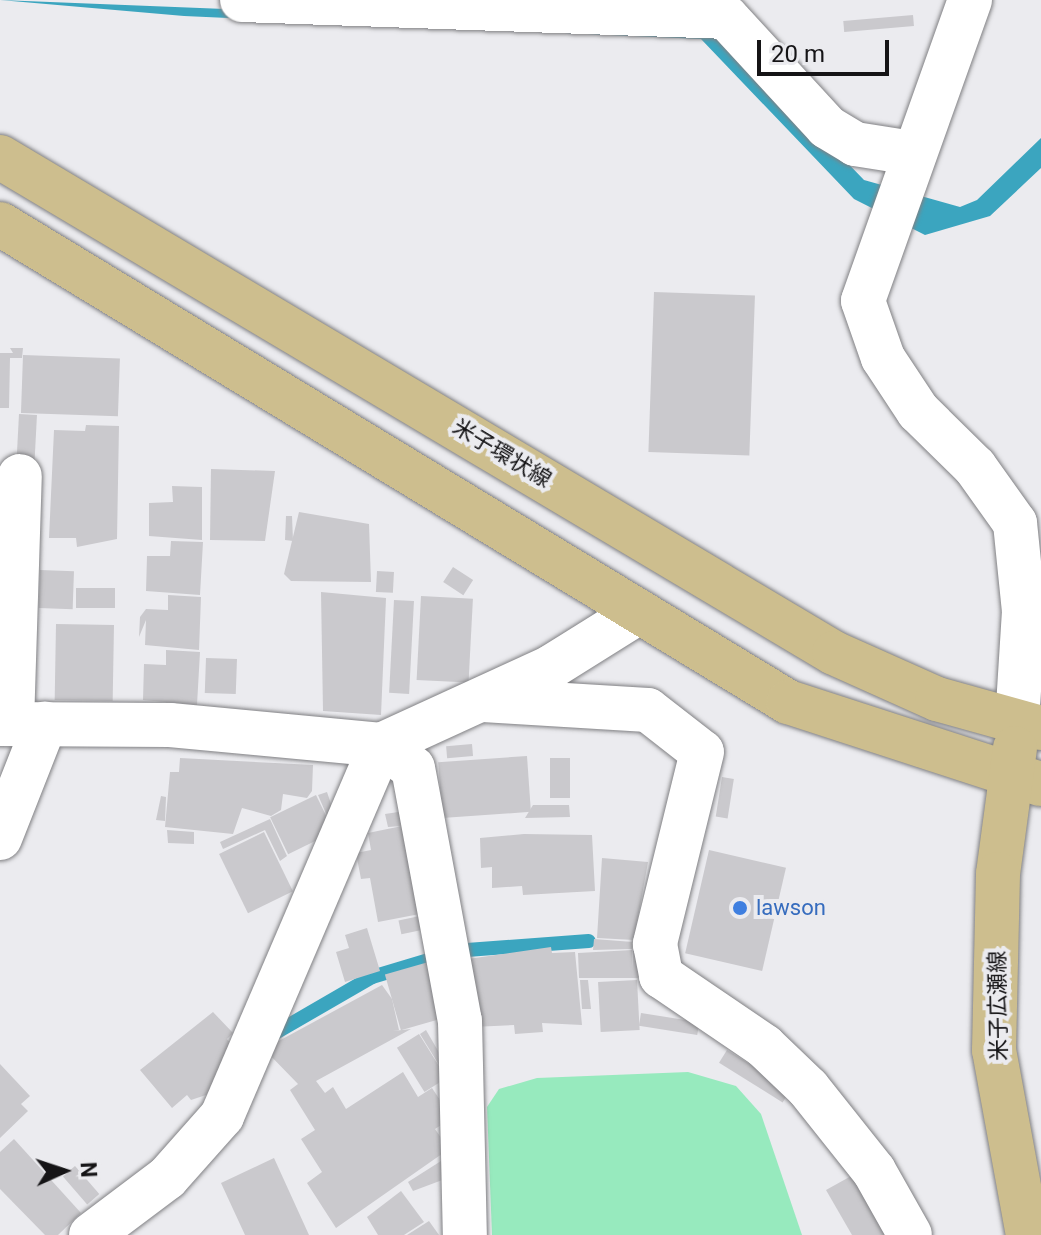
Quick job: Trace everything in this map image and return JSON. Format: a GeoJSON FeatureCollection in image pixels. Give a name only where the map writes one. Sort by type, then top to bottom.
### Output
{"type":"FeatureCollection","features":[{"type":"Feature","properties":{"kind":"main road","name":"米子環状線"},"geometry":{"type":"LineString","coordinates":[[0,157],[834,653],[937,699],[1029,725]]}},
{"type":"Feature","properties":{"kind":"main road"},"geometry":{"type":"LineString","coordinates":[[0,224],[788,702],[1027,780]]}},
{"type":"Feature","properties":{"kind":"main road","name":"米子広瀬線"},"geometry":{"type":"LineString","coordinates":[[1028,1235],[994,1050],[998,874],[1027,780],[1029,725]]}},
{"type":"Feature","properties":{"kind":"street"},"geometry":{"type":"LineString","coordinates":[[242,0],[726,17],[827,127],[901,170]]}},
{"type":"Feature","properties":{"kind":"street"},"geometry":{"type":"LineString","coordinates":[[948,0],[863,301],[883,358],[1015,523],[1024,611],[1029,725]]}},
{"type":"Feature","properties":{"kind":"street"},"geometry":{"type":"LineString","coordinates":[[901,170],[970,0]]}},
{"type":"Feature","properties":{"kind":"street"},"geometry":{"type":"LineString","coordinates":[[0,838],[19,724],[20,476]]}},
{"type":"Feature","properties":{"kind":"street"},"geometry":{"type":"LineString","coordinates":[[19,724],[170,725],[381,745],[480,700],[639,612]]}},
{"type":"Feature","properties":{"kind":"street"},"geometry":{"type":"LineString","coordinates":[[480,700],[648,710],[702,752],[655,944],[661,976],[764,1046],[808,1088],[867,1161],[910,1235]]}},
{"type":"Feature","properties":{"kind":"street"},"geometry":{"type":"LineString","coordinates":[[381,745],[413,768],[450,945],[460,1021],[465,1235]]}},
{"type":"Feature","properties":{"kind":"street"},"geometry":{"type":"LineString","coordinates":[[91,1235],[167,1178],[222,1116],[381,745]]}},
{"type":"Feature","properties":{"kind":"green space"},"geometry":{"type":"Polygon","coordinates":[[[688,1072],[736,1086],[761,1114],[802,1235],[492,1235],[487,1107],[499,1089],[537,1078],[688,1072]]]}},
{"type":"Feature","properties":{"kind":"water"},"geometry":{"type":"Polygon","coordinates":[[[0,0],[718,29],[864,180],[960,207],[977,200],[1041,138],[1041,168],[990,216],[925,235],[854,199],[701,39],[184,16],[0,0]]]}},
{"type":"Feature","properties":{"kind":"building"},"geometry":{"type":"Polygon","coordinates":[[[913,15],[914,26],[844,32],[843,21],[913,15]]]}},
{"type":"Feature","properties":{"kind":"building"},"geometry":{"type":"Polygon","coordinates":[[[654,292],[755,296],[749,455],[648,452],[654,292]]]}},
{"type":"Feature","properties":{"kind":"building"},"geometry":{"type":"Polygon","coordinates":[[[10,348],[23,348],[22,358],[10,358],[9,408],[0,408],[0,353],[13,353],[10,348]]]}},
{"type":"Feature","properties":{"kind":"building"},"geometry":{"type":"Polygon","coordinates":[[[23,355],[120,358],[118,416],[21,413],[23,355]]]}},
{"type":"Feature","properties":{"kind":"building"},"geometry":{"type":"Polygon","coordinates":[[[19,414],[37,415],[34,467],[16,466],[19,414]]]}},
{"type":"Feature","properties":{"kind":"building"},"geometry":{"type":"Polygon","coordinates":[[[86,425],[119,426],[117,539],[77,547],[76,538],[49,538],[54,430],[85,431],[86,425]]]}},
{"type":"Feature","properties":{"kind":"building"},"geometry":{"type":"Polygon","coordinates":[[[211,469],[275,471],[265,541],[210,540],[211,469]]]}},
{"type":"Feature","properties":{"kind":"building"},"geometry":{"type":"Polygon","coordinates":[[[172,486],[202,487],[202,540],[149,536],[149,503],[173,502],[172,486]]]}},
{"type":"Feature","properties":{"kind":"building"},"geometry":{"type":"Polygon","coordinates":[[[299,512],[369,524],[371,582],[291,581],[284,574],[299,512]]]}},
{"type":"Feature","properties":{"kind":"building"},"geometry":{"type":"Polygon","coordinates":[[[286,516],[292,516],[293,541],[285,540],[286,516]]]}},
{"type":"Feature","properties":{"kind":"building"},"geometry":{"type":"Polygon","coordinates":[[[171,541],[203,542],[200,595],[146,591],[147,556],[170,556],[171,541]]]}},
{"type":"Feature","properties":{"kind":"building"},"geometry":{"type":"Polygon","coordinates":[[[453,567],[473,580],[463,595],[443,582],[453,567]]]}},
{"type":"Feature","properties":{"kind":"building"},"geometry":{"type":"Polygon","coordinates":[[[40,570],[74,571],[73,609],[39,608],[40,570]]]}},
{"type":"Feature","properties":{"kind":"building"},"geometry":{"type":"Polygon","coordinates":[[[377,571],[394,572],[393,593],[376,592],[377,571]]]}},
{"type":"Feature","properties":{"kind":"building"},"geometry":{"type":"Polygon","coordinates":[[[76,588],[115,588],[115,608],[76,608],[76,588]]]}},
{"type":"Feature","properties":{"kind":"building"},"geometry":{"type":"Polygon","coordinates":[[[321,592],[386,598],[381,715],[323,711],[321,592]]]}},
{"type":"Feature","properties":{"kind":"building"},"geometry":{"type":"Polygon","coordinates":[[[168,595],[201,597],[199,650],[145,645],[146,620],[139,637],[140,617],[146,609],[168,610],[168,595]]]}},
{"type":"Feature","properties":{"kind":"building"},"geometry":{"type":"Polygon","coordinates":[[[421,596],[473,599],[469,683],[417,680],[421,596]]]}},
{"type":"Feature","properties":{"kind":"building"},"geometry":{"type":"Polygon","coordinates":[[[394,600],[414,601],[409,694],[389,693],[394,600]]]}},
{"type":"Feature","properties":{"kind":"building"},"geometry":{"type":"Polygon","coordinates":[[[56,624],[114,625],[113,701],[55,700],[56,624]]]}},
{"type":"Feature","properties":{"kind":"building"},"geometry":{"type":"Polygon","coordinates":[[[166,650],[200,652],[197,705],[143,700],[144,664],[166,665],[166,650]]]}},
{"type":"Feature","properties":{"kind":"building"},"geometry":{"type":"Polygon","coordinates":[[[206,658],[237,659],[236,694],[205,693],[206,658]]]}},
{"type":"Feature","properties":{"kind":"building"},"geometry":{"type":"Polygon","coordinates":[[[472,744],[473,756],[447,758],[446,746],[472,744]]]}},
{"type":"Feature","properties":{"kind":"building"},"geometry":{"type":"Polygon","coordinates":[[[527,756],[531,812],[442,818],[438,762],[527,756]]]}},
{"type":"Feature","properties":{"kind":"building"},"geometry":{"type":"Polygon","coordinates":[[[180,758],[313,765],[312,791],[307,798],[283,794],[281,810],[271,816],[242,808],[233,834],[165,827],[170,772],[179,772],[180,758]]]}},
{"type":"Feature","properties":{"kind":"building"},"geometry":{"type":"Polygon","coordinates":[[[550,758],[570,758],[570,798],[550,798],[550,758]]]}},
{"type":"Feature","properties":{"kind":"building"},"geometry":{"type":"Polygon","coordinates":[[[722,777],[734,779],[728,818],[716,817],[722,777]]]}},
{"type":"Feature","properties":{"kind":"building"},"geometry":{"type":"Polygon","coordinates":[[[327,792],[336,819],[330,823],[318,795],[327,792]]]}},
{"type":"Feature","properties":{"kind":"building"},"geometry":{"type":"Polygon","coordinates":[[[316,795],[334,832],[288,854],[270,817],[316,795]]]}},
{"type":"Feature","properties":{"kind":"building"},"geometry":{"type":"Polygon","coordinates":[[[161,796],[166,797],[165,821],[156,820],[161,796]]]}},
{"type":"Feature","properties":{"kind":"building"},"geometry":{"type":"Polygon","coordinates":[[[533,805],[569,805],[570,817],[525,818],[533,805]]]}},
{"type":"Feature","properties":{"kind":"building"},"geometry":{"type":"Polygon","coordinates":[[[405,811],[425,913],[378,922],[370,878],[361,879],[356,853],[371,850],[368,833],[402,826],[388,827],[385,814],[405,811]]]}},
{"type":"Feature","properties":{"kind":"building"},"geometry":{"type":"Polygon","coordinates":[[[270,819],[287,856],[280,861],[265,830],[223,849],[220,842],[270,819]]]}},
{"type":"Feature","properties":{"kind":"building"},"geometry":{"type":"Polygon","coordinates":[[[167,830],[194,832],[194,844],[168,843],[167,830]]]}},
{"type":"Feature","properties":{"kind":"building"},"geometry":{"type":"Polygon","coordinates":[[[264,832],[293,891],[248,913],[219,854],[264,832]]]}},
{"type":"Feature","properties":{"kind":"building"},"geometry":{"type":"Polygon","coordinates":[[[524,834],[592,835],[595,891],[523,895],[522,886],[492,888],[492,867],[481,868],[480,838],[524,834]]]}},
{"type":"Feature","properties":{"kind":"building"},"geometry":{"type":"Polygon","coordinates":[[[709,850],[786,868],[762,971],[685,953],[709,850]]]}},
{"type":"Feature","properties":{"kind":"building"},"geometry":{"type":"Polygon","coordinates":[[[602,858],[648,862],[634,940],[597,938],[602,858]]]}},
{"type":"Feature","properties":{"kind":"building"},"geometry":{"type":"Polygon","coordinates":[[[420,916],[423,930],[401,934],[398,921],[420,916]]]}},
{"type":"Feature","properties":{"kind":"building"},"geometry":{"type":"Polygon","coordinates":[[[367,928],[380,971],[345,982],[336,952],[349,948],[345,935],[367,928]]]}},
{"type":"Feature","properties":{"kind":"building"},"geometry":{"type":"Polygon","coordinates":[[[594,939],[633,942],[632,949],[593,950],[594,939]]]}},
{"type":"Feature","properties":{"kind":"building"},"geometry":{"type":"Polygon","coordinates":[[[551,947],[552,953],[575,952],[582,1025],[542,1023],[543,1032],[515,1034],[514,1025],[473,1027],[468,959],[551,947]]]}},
{"type":"Feature","properties":{"kind":"building"},"geometry":{"type":"Polygon","coordinates":[[[632,950],[633,968],[633,951],[640,950],[638,978],[579,978],[578,953],[632,950]]]}},
{"type":"Feature","properties":{"kind":"building"},"geometry":{"type":"Polygon","coordinates":[[[432,961],[448,1017],[401,1030],[385,975],[432,961]]]}},
{"type":"Feature","properties":{"kind":"building"},"geometry":{"type":"Polygon","coordinates":[[[580,980],[588,980],[591,1009],[582,1009],[580,980]]]}},
{"type":"Feature","properties":{"kind":"building"},"geometry":{"type":"Polygon","coordinates":[[[637,980],[640,1030],[601,1032],[598,982],[637,980]]]}},
{"type":"Feature","properties":{"kind":"building"},"geometry":{"type":"Polygon","coordinates":[[[382,985],[392,999],[399,1030],[393,1031],[411,1029],[316,1081],[325,1093],[333,1087],[346,1109],[403,1072],[418,1097],[432,1088],[452,1118],[435,1129],[449,1149],[336,1228],[307,1183],[322,1172],[301,1139],[315,1130],[290,1090],[298,1084],[264,1049],[382,985]]]}},
{"type":"Feature","properties":{"kind":"building"},"geometry":{"type":"Polygon","coordinates":[[[213,1012],[233,1033],[227,1039],[235,1049],[220,1064],[225,1072],[209,1094],[191,1100],[187,1095],[172,1108],[140,1070],[213,1012]]]}},
{"type":"Feature","properties":{"kind":"building"},"geometry":{"type":"Polygon","coordinates":[[[641,1013],[699,1022],[697,1035],[639,1026],[641,1013]]]}},
{"type":"Feature","properties":{"kind":"building"},"geometry":{"type":"Polygon","coordinates":[[[426,1030],[452,1075],[447,1078],[420,1034],[426,1030]]]}},
{"type":"Feature","properties":{"kind":"building"},"geometry":{"type":"Polygon","coordinates":[[[419,1034],[447,1078],[425,1092],[397,1048],[419,1034]]]}},
{"type":"Feature","properties":{"kind":"building"},"geometry":{"type":"Polygon","coordinates":[[[727,1050],[791,1090],[783,1102],[719,1063],[727,1050]]]}},
{"type":"Feature","properties":{"kind":"building"},"geometry":{"type":"Polygon","coordinates":[[[0,1064],[30,1096],[21,1104],[28,1111],[0,1138],[0,1064]]]}},
{"type":"Feature","properties":{"kind":"building"},"geometry":{"type":"Polygon","coordinates":[[[14,1139],[81,1213],[58,1235],[45,1235],[0,1189],[0,1152],[14,1139]]]}},
{"type":"Feature","properties":{"kind":"building"},"geometry":{"type":"Polygon","coordinates":[[[274,1158],[309,1235],[245,1235],[221,1183],[274,1158]]]}},
{"type":"Feature","properties":{"kind":"building"},"geometry":{"type":"Polygon","coordinates":[[[441,1161],[453,1176],[413,1191],[408,1182],[441,1161]]]}},
{"type":"Feature","properties":{"kind":"building"},"geometry":{"type":"Polygon","coordinates":[[[75,1166],[99,1194],[87,1204],[63,1176],[75,1166]]]}},
{"type":"Feature","properties":{"kind":"building"},"geometry":{"type":"Polygon","coordinates":[[[862,1170],[894,1235],[852,1235],[826,1190],[862,1170]]]}},
{"type":"Feature","properties":{"kind":"building"},"geometry":{"type":"Polygon","coordinates":[[[401,1191],[424,1222],[404,1235],[378,1235],[367,1217],[401,1191]]]}},
{"type":"Feature","properties":{"kind":"building"},"geometry":{"type":"Polygon","coordinates":[[[429,1221],[439,1235],[407,1235],[429,1221]]]}},
{"type":"Feature","properties":{"kind":"waterway"},"geometry":{"type":"LineString","coordinates":[[467,950],[589,941]]}},
{"type":"Feature","properties":{"kind":"waterway"},"geometry":{"type":"LineString","coordinates":[[277,1032],[372,977],[442,956]]}},
{"type":"Feature","properties":{"kind":"place","name":"lawson"},"geometry":{"type":"Point","coordinates":[740,908]}}]}
